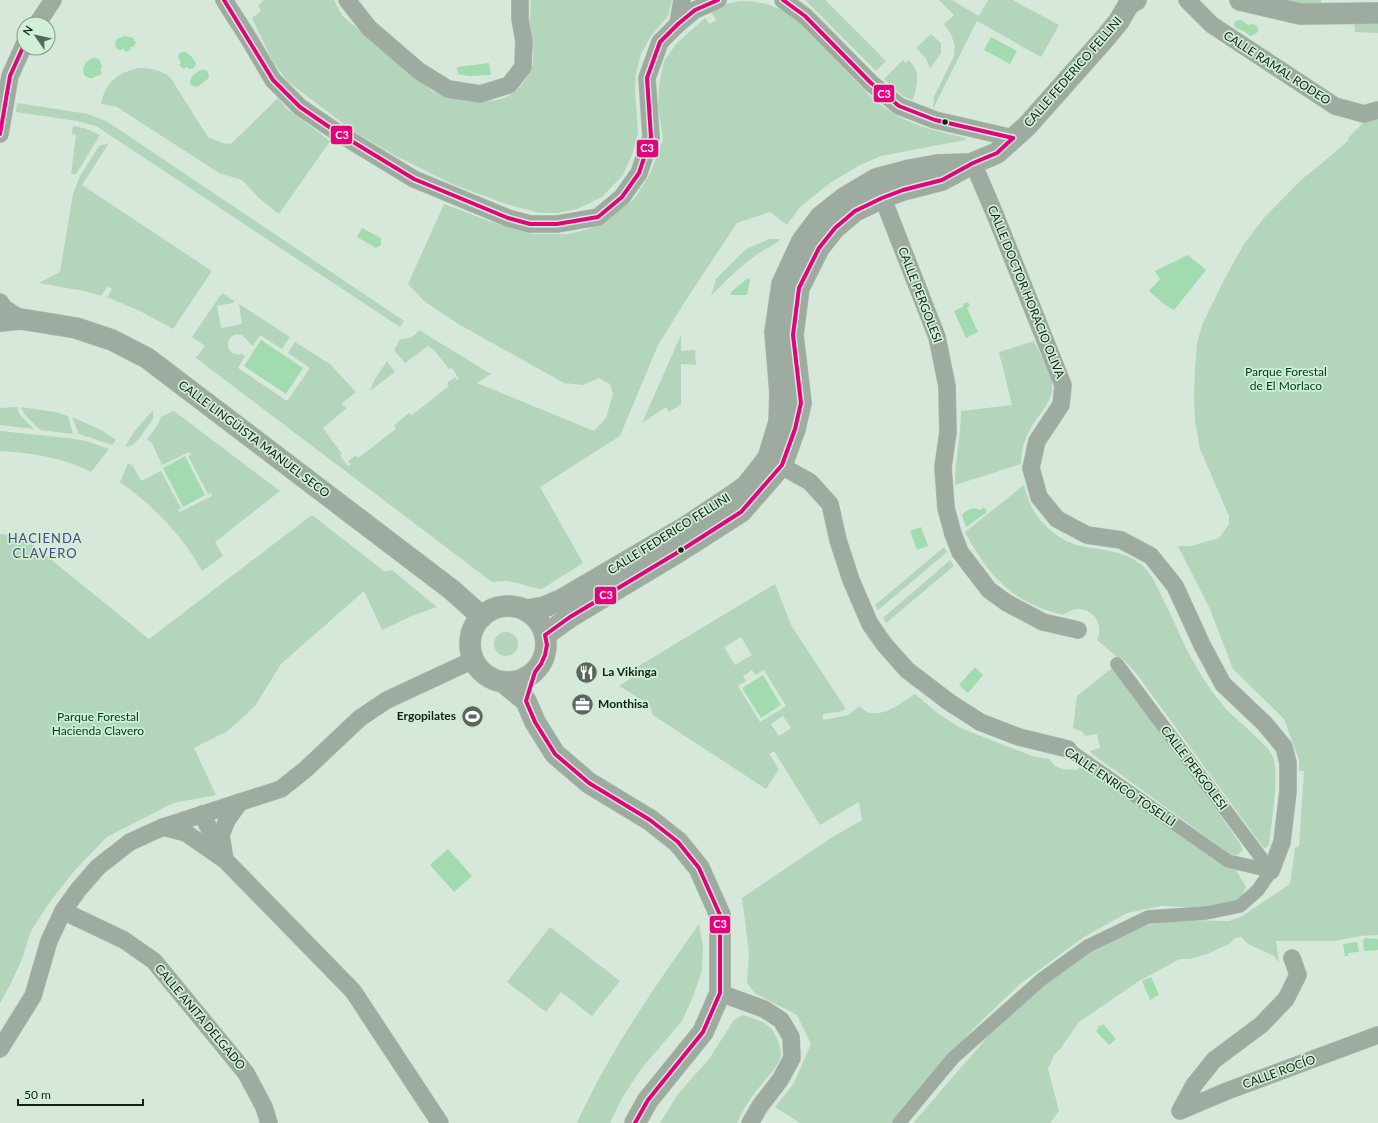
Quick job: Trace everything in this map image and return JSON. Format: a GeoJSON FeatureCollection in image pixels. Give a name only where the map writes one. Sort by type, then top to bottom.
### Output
{"type":"FeatureCollection","features":[{"type":"Feature","properties":{"kind":"street"},"geometry":{"type":"LineString","coordinates":[[42,16],[53,0]]}},
{"type":"Feature","properties":{"kind":"street"},"geometry":{"type":"LineString","coordinates":[[224,0],[273,80],[300,107],[334,131],[414,179],[508,218],[530,224],[557,224],[598,217],[622,197],[639,173],[651,137],[647,78],[660,42],[695,10],[718,0]]}},
{"type":"Feature","properties":{"kind":"street"},"geometry":{"type":"LineString","coordinates":[[347,0],[369,28],[419,71],[448,89],[480,94],[508,85],[523,66],[524,41],[520,19],[520,0]]}},
{"type":"Feature","properties":{"kind":"street"},"geometry":{"type":"LineString","coordinates":[[678,24],[682,0]]}},
{"type":"Feature","properties":{"kind":"street"},"geometry":{"type":"LineString","coordinates":[[784,0],[805,16],[871,83],[899,106],[934,120],[1013,138]]}},
{"type":"Feature","properties":{"kind":"street","name":"CALLE RAMAL RODEO"},"geometry":{"type":"LineString","coordinates":[[1187,0],[1212,25],[1335,106],[1364,114],[1378,110]]}},
{"type":"Feature","properties":{"kind":"street"},"geometry":{"type":"LineString","coordinates":[[1240,0],[1300,14],[1378,13]]}},
{"type":"Feature","properties":{"kind":"street","name":"CALLE FEDERICO FELLINI"},"geometry":{"type":"LineString","coordinates":[[545,635],[570,617],[680,551],[741,512],[775,462],[780,393],[774,332],[782,284],[802,241],[820,217],[844,198],[879,189],[910,170],[937,165],[973,163],[997,153],[1027,126],[1106,37],[1131,1]]}},
{"type":"Feature","properties":{"kind":"street"},"geometry":{"type":"LineString","coordinates":[[0,134],[10,76],[19,56]]}},
{"type":"Feature","properties":{"kind":"street","name":"CALLE DOCTOR HORACIO OLIVA"},"geometry":{"type":"LineString","coordinates":[[973,163],[1064,385],[1061,405],[1037,442],[1031,468],[1039,498],[1057,519],[1087,535],[1121,540],[1151,556],[1175,586],[1202,645],[1223,684],[1265,724],[1284,747],[1288,763],[1288,791],[1282,842],[1271,871]]}},
{"type":"Feature","properties":{"kind":"street","name":"CALLE PERGOLESI"},"geometry":{"type":"LineString","coordinates":[[879,189],[937,337],[947,386],[948,432],[943,467],[946,508],[953,534],[960,552],[989,590],[1007,603],[1043,622],[1078,630]]}},
{"type":"Feature","properties":{"kind":"street"},"geometry":{"type":"LineString","coordinates":[[0,302],[4,308],[21,319]]}},
{"type":"Feature","properties":{"kind":"street","name":"CALLE LINGÜISTA MANUEL SECO"},"geometry":{"type":"LineString","coordinates":[[0,321],[21,319],[76,328],[112,340],[147,358],[452,590],[482,617]]}},
{"type":"Feature","properties":{"kind":"street","name":"CALLE FEDERICO FELLINI"},"geometry":{"type":"LineString","coordinates":[[527,610],[544,607],[561,600],[687,526],[746,486],[775,462]]}},
{"type":"Feature","properties":{"kind":"street","name":"CALLE ENRICO TOSELLI"},"geometry":{"type":"LineString","coordinates":[[775,462],[810,482],[830,504],[838,540],[851,580],[870,624],[884,644],[907,670],[949,702],[980,722],[1019,737],[1068,749],[1228,861],[1271,871]]}},
{"type":"Feature","properties":{"kind":"street"},"geometry":{"type":"LineString","coordinates":[[506,606],[527,610],[542,625],[545,635],[547,645],[541,664],[535,672],[525,679],[515,682],[503,682],[486,676],[473,660],[470,649],[470,638],[473,628],[486,612],[495,608],[506,606]]}},
{"type":"Feature","properties":{"kind":"street"},"geometry":{"type":"LineString","coordinates":[[0,1050],[33,996],[49,941],[63,910],[98,867],[130,842],[164,827],[281,789],[360,718],[387,700],[473,660]]}},
{"type":"Feature","properties":{"kind":"street","name":"CALLE PERGOLESI"},"geometry":{"type":"LineString","coordinates":[[1117,664],[1271,871]]}},
{"type":"Feature","properties":{"kind":"street"},"geometry":{"type":"LineString","coordinates":[[526,701],[535,672]]}},
{"type":"Feature","properties":{"kind":"street"},"geometry":{"type":"LineString","coordinates":[[503,682],[526,701],[535,722],[555,754],[589,783],[650,820],[678,842],[699,868],[720,915],[720,993],[703,1032],[648,1100],[635,1123]]}},
{"type":"Feature","properties":{"kind":"street"},"geometry":{"type":"LineString","coordinates":[[225,860],[221,834],[227,820],[240,802]]}},
{"type":"Feature","properties":{"kind":"street"},"geometry":{"type":"LineString","coordinates":[[198,815],[205,845]]}},
{"type":"Feature","properties":{"kind":"street"},"geometry":{"type":"LineString","coordinates":[[198,815],[225,860]]}},
{"type":"Feature","properties":{"kind":"street"},"geometry":{"type":"LineString","coordinates":[[164,827],[186,833],[225,860],[353,991],[440,1123]]}},
{"type":"Feature","properties":{"kind":"street"},"geometry":{"type":"LineString","coordinates":[[898,1123],[953,1058],[1042,979],[1088,946],[1148,917],[1206,913],[1240,906],[1258,890],[1271,871]]}},
{"type":"Feature","properties":{"kind":"street","name":"CALLE ANITA DELGADO"},"geometry":{"type":"LineString","coordinates":[[63,910],[124,940],[154,962],[246,1073],[264,1107],[269,1123]]}},
{"type":"Feature","properties":{"kind":"street","name":"CALLE ROCÍO"},"geometry":{"type":"LineString","coordinates":[[1178,1117],[1194,1085],[1214,1060],[1261,1025],[1286,999],[1298,974],[1292,958]]}},
{"type":"Feature","properties":{"kind":"street"},"geometry":{"type":"LineString","coordinates":[[720,993],[764,1008],[781,1020],[791,1037],[792,1058],[780,1080],[760,1106],[750,1123]]}},
{"type":"Feature","properties":{"kind":"street","name":"CALLE ROCÍO"},"geometry":{"type":"LineString","coordinates":[[1178,1117],[1227,1091],[1378,1035]]}},
{"type":"Feature","properties":{"kind":"green space"},"geometry":{"type":"Polygon","coordinates":[[[264,0],[334,0],[342,15],[432,91],[450,97],[472,101],[483,101],[504,98],[512,94],[521,86],[531,71],[534,52],[530,18],[531,0],[672,0],[668,16],[651,36],[641,54],[636,74],[635,90],[638,133],[632,155],[623,175],[602,197],[577,209],[558,213],[539,213],[503,203],[452,184],[396,156],[353,131],[287,81],[273,62],[252,18],[261,11],[258,6],[264,0]]]}},
{"type":"Feature","properties":{"kind":"green space"},"geometry":{"type":"Polygon","coordinates":[[[805,0],[825,0],[886,61],[876,71],[805,0]]]}},
{"type":"Feature","properties":{"kind":"green space"},"geometry":{"type":"Polygon","coordinates":[[[939,0],[952,0],[979,16],[988,0],[1013,0],[1059,25],[1041,57],[977,21],[933,109],[934,97],[954,56],[955,46],[951,34],[944,24],[954,15],[939,0]]]}},
{"type":"Feature","properties":{"kind":"green space"},"geometry":{"type":"Polygon","coordinates":[[[1275,0],[1321,0],[1321,3],[1294,5],[1275,0]]]}},
{"type":"Feature","properties":{"kind":"green space"},"geometry":{"type":"Polygon","coordinates":[[[741,1],[769,5],[794,17],[872,98],[894,114],[905,120],[940,132],[966,138],[965,140],[881,156],[858,166],[830,183],[800,207],[787,225],[770,212],[737,223],[658,345],[620,436],[540,487],[583,563],[542,589],[510,581],[492,582],[196,358],[205,346],[192,337],[222,293],[234,301],[233,303],[217,306],[221,328],[242,324],[239,304],[290,337],[282,349],[260,335],[253,346],[241,335],[232,336],[228,344],[231,352],[245,356],[238,368],[287,401],[310,368],[288,353],[295,342],[330,364],[356,392],[341,404],[347,408],[323,428],[342,454],[340,456],[348,466],[351,464],[348,461],[356,455],[358,458],[396,429],[394,425],[409,413],[412,415],[449,386],[447,383],[455,377],[457,380],[459,379],[452,368],[449,369],[434,350],[428,346],[405,363],[394,350],[400,339],[411,337],[419,330],[491,374],[477,383],[594,431],[606,418],[613,394],[610,384],[599,378],[583,385],[564,383],[460,325],[424,301],[408,284],[444,204],[489,221],[532,234],[568,234],[589,229],[606,220],[634,199],[650,174],[663,139],[658,107],[659,85],[664,61],[677,43],[705,18],[710,24],[716,20],[711,12],[729,3],[741,1]]]}},
{"type":"Feature","properties":{"kind":"green space"},"geometry":{"type":"Polygon","coordinates":[[[1354,22],[1378,23],[1378,33],[1355,32],[1354,22]]]}},
{"type":"Feature","properties":{"kind":"green space"},"geometry":{"type":"Polygon","coordinates":[[[931,34],[941,43],[941,53],[930,69],[926,58],[916,48],[931,34]]]}},
{"type":"Feature","properties":{"kind":"green space"},"geometry":{"type":"Polygon","coordinates":[[[903,60],[906,63],[908,60],[912,64],[917,74],[917,84],[913,100],[903,96],[884,79],[903,60]]]}},
{"type":"Feature","properties":{"kind":"green space"},"geometry":{"type":"Polygon","coordinates":[[[138,68],[155,70],[170,77],[208,137],[222,143],[231,144],[278,98],[286,108],[330,141],[279,214],[261,200],[242,180],[219,173],[117,107],[101,104],[106,90],[113,80],[124,73],[138,68]]]}},
{"type":"Feature","properties":{"kind":"green space"},"geometry":{"type":"Polygon","coordinates":[[[17,103],[88,114],[108,122],[404,321],[400,327],[96,126],[77,121],[16,112],[17,103]]]}},
{"type":"Feature","properties":{"kind":"green space","name":"Parque Forestal de El Morlaco"},"geometry":{"type":"Polygon","coordinates":[[[1378,116],[1378,935],[1360,936],[1335,941],[1276,941],[1279,963],[1274,956],[1248,944],[1241,937],[1235,938],[1229,944],[1207,954],[1189,959],[1180,959],[1139,981],[1079,1022],[1054,1055],[1048,1069],[1059,1111],[1050,1123],[913,1123],[990,1034],[1046,983],[1090,953],[1142,926],[1178,920],[1229,921],[1241,917],[1290,884],[1295,848],[1299,846],[1304,771],[1299,771],[1299,760],[1284,719],[1233,669],[1210,609],[1178,546],[1191,546],[1219,538],[1229,524],[1229,516],[1200,449],[1195,421],[1194,397],[1197,343],[1202,325],[1225,278],[1244,244],[1264,218],[1302,179],[1349,140],[1348,138],[1366,120],[1378,116]]]}},
{"type":"Feature","properties":{"kind":"green space"},"geometry":{"type":"Polygon","coordinates":[[[73,126],[84,128],[100,135],[76,174],[71,174],[76,135],[72,134],[73,126]]]}},
{"type":"Feature","properties":{"kind":"green space"},"geometry":{"type":"Polygon","coordinates":[[[109,143],[82,185],[212,271],[173,329],[140,311],[107,297],[112,289],[108,286],[101,296],[84,291],[39,283],[60,272],[73,194],[80,176],[99,146],[109,143]]]}},
{"type":"Feature","properties":{"kind":"green space"},"geometry":{"type":"Polygon","coordinates":[[[770,239],[780,239],[775,244],[743,265],[711,296],[716,279],[746,249],[770,239]]]}},
{"type":"Feature","properties":{"kind":"green space"},"geometry":{"type":"Polygon","coordinates":[[[681,335],[681,351],[695,350],[696,365],[681,364],[681,404],[669,412],[666,407],[642,423],[681,335]]]}},
{"type":"Feature","properties":{"kind":"green space"},"geometry":{"type":"Polygon","coordinates":[[[1034,341],[1051,377],[1052,391],[1048,403],[1025,439],[1021,464],[955,485],[961,411],[1012,405],[999,352],[1034,341]]]}},
{"type":"Feature","properties":{"kind":"green space"},"geometry":{"type":"Polygon","coordinates":[[[387,361],[395,372],[370,391],[375,379],[387,361]]]}},
{"type":"Feature","properties":{"kind":"green space"},"geometry":{"type":"Polygon","coordinates":[[[17,407],[19,414],[34,429],[0,425],[0,408],[17,407]]]}},
{"type":"Feature","properties":{"kind":"green space"},"geometry":{"type":"Polygon","coordinates":[[[21,407],[55,412],[68,416],[73,434],[40,430],[25,415],[21,407]]]}},
{"type":"Feature","properties":{"kind":"green space"},"geometry":{"type":"Polygon","coordinates":[[[153,410],[153,419],[141,436],[133,445],[125,447],[134,432],[153,410]]]}},
{"type":"Feature","properties":{"kind":"green space"},"geometry":{"type":"Polygon","coordinates":[[[174,411],[280,491],[215,542],[223,556],[202,571],[186,545],[166,522],[144,501],[120,482],[128,463],[133,466],[141,481],[161,471],[181,508],[178,510],[180,512],[212,496],[211,493],[208,494],[188,456],[191,455],[189,452],[162,465],[152,443],[147,439],[157,426],[161,417],[174,411]]]}},
{"type":"Feature","properties":{"kind":"green space"},"geometry":{"type":"Polygon","coordinates":[[[72,417],[101,430],[116,440],[112,445],[79,434],[72,417]]]}},
{"type":"Feature","properties":{"kind":"green space"},"geometry":{"type":"Polygon","coordinates":[[[0,431],[68,438],[86,441],[109,449],[91,472],[58,459],[24,453],[0,451],[0,431]]]}},
{"type":"Feature","properties":{"kind":"green space"},"geometry":{"type":"Polygon","coordinates":[[[1024,485],[1029,500],[1039,519],[1058,536],[1073,544],[1106,550],[1129,557],[1147,570],[1156,583],[1192,660],[1208,686],[1227,710],[1266,746],[1270,752],[1273,757],[1276,776],[1269,845],[1265,848],[1136,673],[1121,657],[1119,659],[1097,640],[1099,635],[1099,624],[1093,615],[1084,610],[1078,609],[1072,610],[1063,615],[1045,610],[1030,603],[1004,586],[983,562],[965,532],[1024,485]]]}},
{"type":"Feature","properties":{"kind":"green space","name":"Parque Forestal Hacienda Clavero"},"geometry":{"type":"Polygon","coordinates":[[[312,515],[384,571],[392,570],[437,607],[414,615],[382,630],[364,591],[281,664],[255,706],[226,732],[194,748],[216,795],[173,803],[107,837],[75,870],[49,903],[31,931],[22,959],[0,1003],[0,534],[22,536],[149,639],[312,515]]]}},
{"type":"Feature","properties":{"kind":"green space"},"geometry":{"type":"Polygon","coordinates":[[[944,547],[947,552],[878,610],[875,605],[944,547]]]}},
{"type":"Feature","properties":{"kind":"green space"},"geometry":{"type":"Polygon","coordinates":[[[950,560],[954,566],[886,623],[883,618],[950,560]]]}},
{"type":"Feature","properties":{"kind":"green space"},"geometry":{"type":"Polygon","coordinates":[[[775,584],[791,625],[846,709],[843,711],[823,714],[823,720],[848,715],[860,706],[867,712],[880,713],[899,705],[915,694],[936,712],[959,727],[973,733],[1032,756],[1049,759],[1055,766],[1063,769],[1076,770],[1083,766],[1221,865],[1236,870],[1246,887],[1243,895],[1236,902],[1202,908],[1161,906],[1127,913],[1084,937],[1020,984],[974,1028],[892,1123],[800,1123],[775,1107],[794,1083],[811,1044],[797,1015],[756,994],[747,983],[749,952],[742,898],[831,838],[862,820],[859,802],[820,825],[774,751],[769,754],[779,769],[766,789],[653,715],[649,704],[619,686],[641,672],[637,667],[775,584]],[[741,637],[724,647],[735,665],[752,655],[741,637]],[[752,670],[743,676],[746,681],[738,686],[760,722],[786,706],[764,670],[755,675],[752,670]],[[783,716],[771,724],[779,736],[791,728],[783,716]]]}},
{"type":"Feature","properties":{"kind":"green space"},"geometry":{"type":"Polygon","coordinates":[[[506,632],[515,635],[518,644],[515,653],[506,656],[497,653],[494,644],[497,635],[506,632]]]}},
{"type":"Feature","properties":{"kind":"green space"},"geometry":{"type":"Polygon","coordinates":[[[1112,668],[1124,680],[1239,842],[1243,850],[1237,855],[1230,854],[1091,753],[1090,751],[1100,748],[1097,734],[1086,736],[1081,731],[1073,728],[1077,696],[1112,668]]]}},
{"type":"Feature","properties":{"kind":"green space"},"geometry":{"type":"Polygon","coordinates":[[[699,924],[703,947],[702,971],[682,1021],[641,1069],[622,1098],[610,1123],[577,1123],[603,1071],[633,1021],[699,924]]]}},
{"type":"Feature","properties":{"kind":"green space"},"geometry":{"type":"Polygon","coordinates":[[[550,927],[620,981],[592,1016],[561,992],[546,1012],[507,982],[550,927]]]}},
{"type":"Feature","properties":{"kind":"green space"},"geometry":{"type":"Polygon","coordinates":[[[743,1015],[764,1023],[772,1030],[778,1041],[781,1054],[776,1066],[751,1098],[737,1123],[660,1123],[678,1094],[709,1059],[734,1020],[743,1015]]]}},
{"type":"Feature","properties":{"kind":"shaded area"},"geometry":{"type":"Polygon","coordinates":[[[1241,20],[1248,25],[1253,24],[1257,26],[1258,32],[1251,36],[1236,28],[1234,24],[1236,21],[1241,20]]]}},
{"type":"Feature","properties":{"kind":"shaded area"},"geometry":{"type":"Polygon","coordinates":[[[125,36],[133,38],[136,43],[133,47],[130,47],[131,50],[125,52],[124,49],[120,50],[116,48],[115,43],[117,39],[125,36]]]}},
{"type":"Feature","properties":{"kind":"shaded area"},"geometry":{"type":"Polygon","coordinates":[[[991,37],[1017,51],[1010,64],[984,50],[991,37]]]}},
{"type":"Feature","properties":{"kind":"shaded area"},"geometry":{"type":"Polygon","coordinates":[[[182,52],[186,52],[192,57],[196,64],[194,68],[190,69],[186,67],[184,69],[179,65],[181,63],[178,57],[182,52]]]}},
{"type":"Feature","properties":{"kind":"shaded area"},"geometry":{"type":"Polygon","coordinates":[[[92,58],[100,60],[102,66],[100,70],[102,72],[99,76],[89,78],[84,75],[83,70],[86,63],[92,58]]]}},
{"type":"Feature","properties":{"kind":"shaded area"},"geometry":{"type":"Polygon","coordinates":[[[489,63],[491,75],[469,76],[458,74],[457,67],[489,63]]]}},
{"type":"Feature","properties":{"kind":"shaded area"},"geometry":{"type":"Polygon","coordinates":[[[202,70],[206,70],[208,72],[209,78],[197,87],[192,86],[190,81],[192,76],[202,70]]]}},
{"type":"Feature","properties":{"kind":"shaded area"},"geometry":{"type":"Polygon","coordinates":[[[362,228],[381,238],[381,245],[376,248],[357,237],[362,228]]]}},
{"type":"Feature","properties":{"kind":"shaded area"},"geometry":{"type":"Polygon","coordinates":[[[1188,255],[1206,270],[1174,310],[1165,305],[1149,291],[1160,279],[1155,271],[1188,255]]]}},
{"type":"Feature","properties":{"kind":"shaded area"},"geometry":{"type":"Polygon","coordinates":[[[748,278],[750,280],[747,295],[731,295],[731,292],[748,278]]]}},
{"type":"Feature","properties":{"kind":"shaded area"},"geometry":{"type":"Polygon","coordinates":[[[968,302],[970,306],[967,308],[978,332],[966,338],[954,311],[964,306],[963,304],[968,302]]]}},
{"type":"Feature","properties":{"kind":"shaded area"},"geometry":{"type":"Polygon","coordinates":[[[261,340],[303,368],[286,394],[244,366],[261,340]]]}},
{"type":"Feature","properties":{"kind":"shaded area"},"geometry":{"type":"Polygon","coordinates":[[[185,456],[205,495],[183,507],[163,468],[185,456]]]}},
{"type":"Feature","properties":{"kind":"shaded area"},"geometry":{"type":"Polygon","coordinates":[[[984,507],[987,512],[966,527],[962,515],[970,509],[980,510],[984,507]]]}},
{"type":"Feature","properties":{"kind":"shaded area"},"geometry":{"type":"Polygon","coordinates":[[[921,527],[928,546],[917,550],[910,531],[921,527]]]}},
{"type":"Feature","properties":{"kind":"shaded area"},"geometry":{"type":"Polygon","coordinates":[[[975,667],[983,675],[968,693],[959,685],[975,667]]]}},
{"type":"Feature","properties":{"kind":"shaded area"},"geometry":{"type":"Polygon","coordinates":[[[763,675],[781,705],[761,718],[742,688],[763,675]]]}},
{"type":"Feature","properties":{"kind":"shaded area"},"geometry":{"type":"Polygon","coordinates":[[[448,849],[472,876],[454,892],[430,865],[448,849]]]}},
{"type":"Feature","properties":{"kind":"shaded area"},"geometry":{"type":"Polygon","coordinates":[[[1365,938],[1378,939],[1378,950],[1364,951],[1363,940],[1365,938]]]}},
{"type":"Feature","properties":{"kind":"shaded area"},"geometry":{"type":"Polygon","coordinates":[[[1357,942],[1359,952],[1348,953],[1348,956],[1345,956],[1343,944],[1357,942]]]}},
{"type":"Feature","properties":{"kind":"shaded area"},"geometry":{"type":"Polygon","coordinates":[[[1151,977],[1159,995],[1150,1000],[1142,981],[1151,977]]]}},
{"type":"Feature","properties":{"kind":"shaded area"},"geometry":{"type":"Polygon","coordinates":[[[1103,1024],[1116,1039],[1109,1045],[1096,1031],[1098,1029],[1098,1025],[1101,1026],[1103,1024]]]}},
{"type":"Feature","properties":{"kind":"transit line","name":"C3"},"geometry":{"type":"LineString","coordinates":[[224,0],[273,80],[300,107],[335,131],[414,179],[508,218],[530,224],[557,224],[598,217],[622,197],[639,173],[651,137],[647,78],[660,42],[695,10],[718,0]]}},
{"type":"Feature","properties":{"kind":"transit line","name":"C3"},"geometry":{"type":"LineString","coordinates":[[783,0],[805,16],[871,83],[899,106],[935,120],[1013,138]]}},
{"type":"Feature","properties":{"kind":"transit line","name":"C3"},"geometry":{"type":"LineString","coordinates":[[0,134],[10,76],[19,56]]}},
{"type":"Feature","properties":{"kind":"transit line","name":"C3"},"geometry":{"type":"LineString","coordinates":[[635,1123],[648,1100],[703,1032],[720,993],[720,915],[699,868],[678,842],[650,820],[589,783],[555,754],[535,722],[526,701],[535,672],[545,655],[547,645],[545,635],[570,617],[680,551],[741,512],[782,465],[795,429],[801,403],[793,335],[799,288],[819,248],[835,228],[855,211],[882,198],[903,190],[942,180],[973,163],[997,153],[1013,138]]}},
{"type":"Feature","properties":{"kind":"place","name":"La Vikinga"},"geometry":{"type":"Point","coordinates":[586,672]}},
{"type":"Feature","properties":{"kind":"place","name":"Monthisa"},"geometry":{"type":"Point","coordinates":[583,704]}},
{"type":"Feature","properties":{"kind":"place","name":"Ergopilates"},"geometry":{"type":"Point","coordinates":[472,716]}},
{"type":"Feature","properties":{"kind":"district","name":"HACIENDA CLAVERO"},"geometry":{"type":"Point","coordinates":[45,546]}}]}
